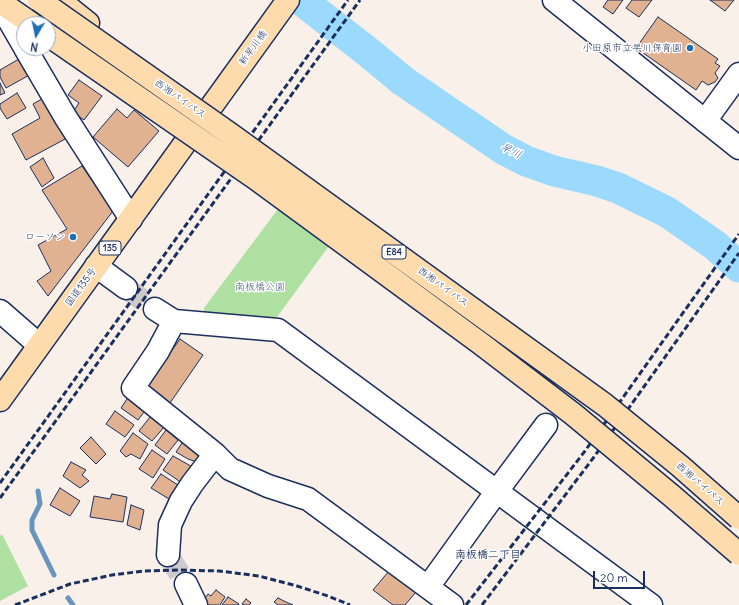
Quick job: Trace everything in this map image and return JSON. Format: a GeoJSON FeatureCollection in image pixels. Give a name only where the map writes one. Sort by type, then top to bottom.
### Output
{"type":"FeatureCollection","features":[{"type":"Feature","properties":{"kind":"highway","name":"西湘バイパス"},"geometry":{"type":"LineString","coordinates":[[39,0],[230,134],[605,405],[680,466],[739,518]]}},
{"type":"Feature","properties":{"kind":"highway"},"geometry":{"type":"LineString","coordinates":[[59,0],[214,103]]}},
{"type":"Feature","properties":{"kind":"highway","name":"新早川橋"},"geometry":{"type":"LineString","coordinates":[[214,103],[288,0]]}},
{"type":"Feature","properties":{"kind":"highway"},"geometry":{"type":"LineString","coordinates":[[2,9],[16,16]]}},
{"type":"Feature","properties":{"kind":"highway","name":"E84"},"geometry":{"type":"LineString","coordinates":[[56,41],[255,178],[480,343],[573,414],[739,554]]}},
{"type":"Feature","properties":{"kind":"highway","name":"国道135号"},"geometry":{"type":"LineString","coordinates":[[0,400],[96,266],[132,219],[214,103]]}},
{"type":"Feature","properties":{"kind":"street"},"geometry":{"type":"LineString","coordinates":[[556,1],[739,148]]}},
{"type":"Feature","properties":{"kind":"street"},"geometry":{"type":"LineString","coordinates":[[2,9],[16,21]]}},
{"type":"Feature","properties":{"kind":"street"},"geometry":{"type":"LineString","coordinates":[[2,9],[16,32]]}},
{"type":"Feature","properties":{"kind":"street"},"geometry":{"type":"LineString","coordinates":[[56,50],[187,141]]}},
{"type":"Feature","properties":{"kind":"street"},"geometry":{"type":"LineString","coordinates":[[30,56],[66,118],[132,219]]}},
{"type":"Feature","properties":{"kind":"street"},"geometry":{"type":"LineString","coordinates":[[705,121],[739,74]]}},
{"type":"Feature","properties":{"kind":"street"},"geometry":{"type":"LineString","coordinates":[[96,266],[126,288]]}},
{"type":"Feature","properties":{"kind":"street"},"geometry":{"type":"LineString","coordinates":[[154,309],[174,321],[278,330],[651,605]]}},
{"type":"Feature","properties":{"kind":"street"},"geometry":{"type":"LineString","coordinates":[[0,311],[39,345]]}},
{"type":"Feature","properties":{"kind":"street"},"geometry":{"type":"LineString","coordinates":[[174,321],[158,351],[133,388],[215,454],[230,469],[268,486],[308,499],[452,605]]}},
{"type":"Feature","properties":{"kind":"street"},"geometry":{"type":"LineString","coordinates":[[428,587],[546,424]]}},
{"type":"Feature","properties":{"kind":"street"},"geometry":{"type":"LineString","coordinates":[[168,555],[170,526],[181,501],[215,454]]}},
{"type":"Feature","properties":{"kind":"street"},"geometry":{"type":"LineString","coordinates":[[186,584],[196,605]]}},
{"type":"Feature","properties":{"kind":"green space","name":"南板橋公園"},"geometry":{"type":"Polygon","coordinates":[[[278,209],[329,246],[277,317],[260,319],[204,316],[204,308],[278,209]]]}},
{"type":"Feature","properties":{"kind":"green space"},"geometry":{"type":"Polygon","coordinates":[[[2,534],[28,586],[0,601],[0,536],[2,534]]]}},
{"type":"Feature","properties":{"kind":"building"},"geometry":{"type":"Polygon","coordinates":[[[608,0],[623,0],[613,14],[603,7],[608,0]]]}},
{"type":"Feature","properties":{"kind":"building"},"geometry":{"type":"Polygon","coordinates":[[[632,0],[652,0],[639,17],[626,8],[632,0]]]}},
{"type":"Feature","properties":{"kind":"building"},"geometry":{"type":"Polygon","coordinates":[[[710,0],[734,0],[725,11],[710,0]]]}},
{"type":"Feature","properties":{"kind":"building","name":"小田原市立早川保育園"},"geometry":{"type":"Polygon","coordinates":[[[658,17],[718,59],[715,63],[720,66],[715,73],[718,78],[715,82],[708,85],[702,81],[696,90],[636,48],[658,17]]]}},
{"type":"Feature","properties":{"kind":"building"},"geometry":{"type":"Polygon","coordinates":[[[24,56],[33,73],[6,88],[0,77],[0,70],[24,56]]]}},
{"type":"Feature","properties":{"kind":"building"},"geometry":{"type":"Polygon","coordinates":[[[79,80],[102,96],[84,120],[73,112],[79,103],[68,95],[79,80]]]}},
{"type":"Feature","properties":{"kind":"building"},"geometry":{"type":"Polygon","coordinates":[[[0,83],[5,93],[0,95],[0,83]]]}},
{"type":"Feature","properties":{"kind":"building"},"geometry":{"type":"Polygon","coordinates":[[[17,93],[26,108],[7,119],[0,108],[0,104],[17,93]]]}},
{"type":"Feature","properties":{"kind":"building"},"geometry":{"type":"Polygon","coordinates":[[[47,96],[69,137],[26,160],[12,134],[40,118],[33,104],[47,96]]]}},
{"type":"Feature","properties":{"kind":"building"},"geometry":{"type":"Polygon","coordinates":[[[117,109],[127,118],[134,110],[159,131],[128,167],[93,137],[117,109]]]}},
{"type":"Feature","properties":{"kind":"building"},"geometry":{"type":"Polygon","coordinates":[[[43,158],[54,178],[42,187],[30,167],[43,158]]]}},
{"type":"Feature","properties":{"kind":"building","name":"ローソン"},"geometry":{"type":"Polygon","coordinates":[[[82,166],[113,211],[48,296],[37,281],[51,271],[38,245],[67,229],[42,190],[82,166]]]}},
{"type":"Feature","properties":{"kind":"building"},"geometry":{"type":"Polygon","coordinates":[[[180,339],[203,355],[170,403],[146,387],[180,339]]]}},
{"type":"Feature","properties":{"kind":"building"},"geometry":{"type":"Polygon","coordinates":[[[129,396],[147,408],[138,420],[121,408],[129,396]]]}},
{"type":"Feature","properties":{"kind":"building"},"geometry":{"type":"Polygon","coordinates":[[[115,411],[134,425],[125,437],[106,424],[115,411]]]}},
{"type":"Feature","properties":{"kind":"building"},"geometry":{"type":"Polygon","coordinates":[[[150,417],[165,426],[152,441],[139,431],[150,417]]]}},
{"type":"Feature","properties":{"kind":"building"},"geometry":{"type":"Polygon","coordinates":[[[166,430],[178,440],[167,454],[155,445],[166,430]]]}},
{"type":"Feature","properties":{"kind":"building"},"geometry":{"type":"Polygon","coordinates":[[[133,433],[148,444],[140,459],[131,454],[126,457],[120,451],[133,433]]]}},
{"type":"Feature","properties":{"kind":"building"},"geometry":{"type":"Polygon","coordinates":[[[91,437],[106,454],[96,464],[80,448],[91,437]]]}},
{"type":"Feature","properties":{"kind":"building"},"geometry":{"type":"Polygon","coordinates":[[[184,440],[202,452],[197,462],[176,452],[184,440]]]}},
{"type":"Feature","properties":{"kind":"building"},"geometry":{"type":"Polygon","coordinates":[[[152,450],[165,459],[153,478],[139,469],[152,450]]]}},
{"type":"Feature","properties":{"kind":"building"},"geometry":{"type":"Polygon","coordinates":[[[173,456],[196,469],[185,485],[163,470],[173,456]]]}},
{"type":"Feature","properties":{"kind":"building"},"geometry":{"type":"Polygon","coordinates":[[[71,462],[86,470],[82,475],[89,481],[80,488],[63,476],[71,462]]]}},
{"type":"Feature","properties":{"kind":"building"},"geometry":{"type":"Polygon","coordinates":[[[161,474],[184,489],[174,502],[151,488],[161,474]]]}},
{"type":"Feature","properties":{"kind":"building"},"geometry":{"type":"Polygon","coordinates":[[[60,488],[80,501],[70,516],[50,505],[60,488]]]}},
{"type":"Feature","properties":{"kind":"building"},"geometry":{"type":"Polygon","coordinates":[[[112,494],[127,497],[123,522],[90,517],[94,496],[110,499],[112,494]]]}},
{"type":"Feature","properties":{"kind":"building"},"geometry":{"type":"Polygon","coordinates":[[[131,505],[144,510],[140,530],[127,525],[131,505]]]}},
{"type":"Feature","properties":{"kind":"building"},"geometry":{"type":"Polygon","coordinates":[[[389,571],[416,592],[405,605],[393,605],[373,590],[389,571]]]}},
{"type":"Feature","properties":{"kind":"building"},"geometry":{"type":"Polygon","coordinates":[[[216,590],[225,597],[220,605],[204,605],[202,602],[208,594],[211,596],[216,590]]]}},
{"type":"Feature","properties":{"kind":"building"},"geometry":{"type":"Polygon","coordinates":[[[228,597],[239,604],[222,605],[228,597]]]}},
{"type":"Feature","properties":{"kind":"building"},"geometry":{"type":"Polygon","coordinates":[[[278,598],[293,605],[278,605],[274,602],[278,598]]]}},
{"type":"Feature","properties":{"kind":"building"},"geometry":{"type":"Polygon","coordinates":[[[246,599],[251,603],[249,605],[242,604],[246,599]]]}},
{"type":"Feature","properties":{"kind":"waterway","name":"早川"},"geometry":{"type":"LineString","coordinates":[[301,0],[403,81],[503,149],[526,161],[554,171],[597,181],[618,188],[667,212],[716,246],[739,267]]}},
{"type":"Feature","properties":{"kind":"waterway"},"geometry":{"type":"LineString","coordinates":[[38,491],[40,504],[32,520],[32,530],[54,575]]}},
{"type":"Feature","properties":{"kind":"waterway"},"geometry":{"type":"LineString","coordinates":[[68,598],[73,605]]}},
{"type":"Feature","properties":{"kind":"tunnel"},"geometry":{"type":"LineString","coordinates":[[126,288],[155,309]]}},
{"type":"Feature","properties":{"kind":"tunnel"},"geometry":{"type":"LineString","coordinates":[[168,555],[186,584]]}},
{"type":"Feature","properties":{"kind":"railway"},"geometry":{"type":"LineString","coordinates":[[0,483],[348,0]]}},
{"type":"Feature","properties":{"kind":"railway"},"geometry":{"type":"LineString","coordinates":[[0,498],[360,0]]}},
{"type":"Feature","properties":{"kind":"railway"},"geometry":{"type":"LineString","coordinates":[[466,605],[585,451],[739,234]]}},
{"type":"Feature","properties":{"kind":"railway"},"geometry":{"type":"LineString","coordinates":[[482,605],[594,457],[739,253]]}},
{"type":"Feature","properties":{"kind":"railway"},"geometry":{"type":"LineString","coordinates":[[15,605],[70,584],[112,575],[144,571],[180,570],[219,571],[259,576],[297,586],[350,605]]}},
{"type":"Feature","properties":{"kind":"place","name":"小田原市立早川保育園"},"geometry":{"type":"Point","coordinates":[690,48]}},
{"type":"Feature","properties":{"kind":"place","name":"ローソン"},"geometry":{"type":"Point","coordinates":[73,237]}},
{"type":"Feature","properties":{"kind":"district","name":"南板橋二丁目"},"geometry":{"type":"Point","coordinates":[488,555]}}]}
